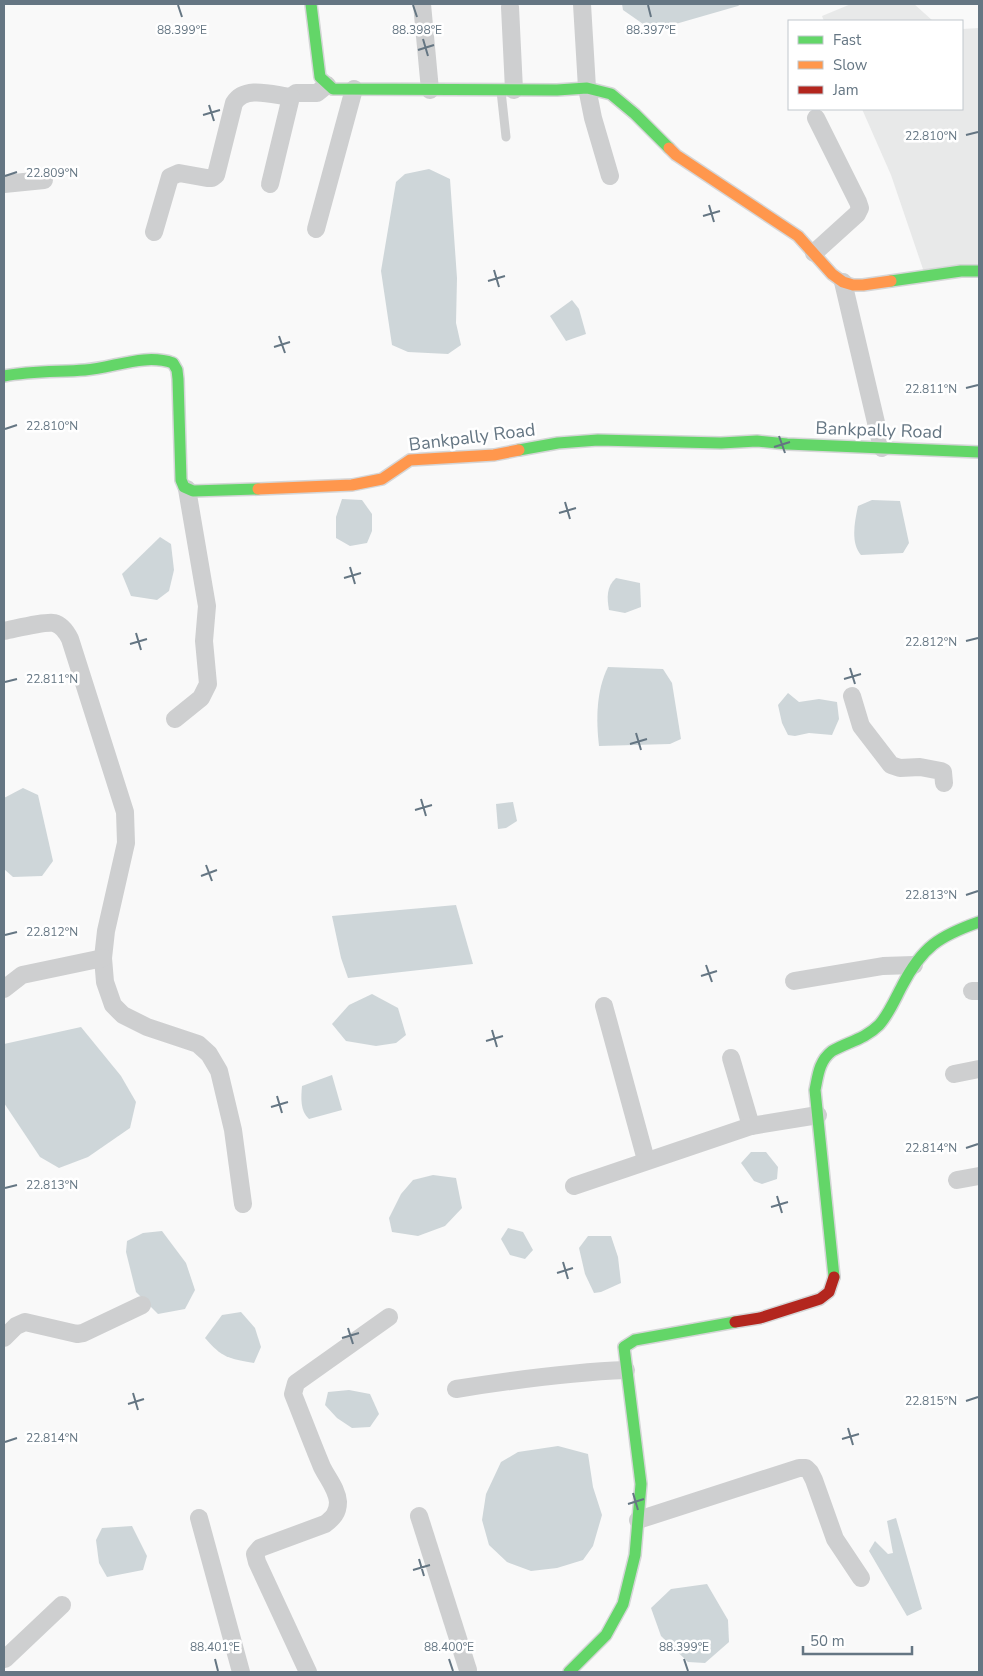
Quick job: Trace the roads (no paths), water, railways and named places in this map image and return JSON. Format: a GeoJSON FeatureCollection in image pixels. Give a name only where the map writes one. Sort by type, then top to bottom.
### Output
{"type":"FeatureCollection","features":[{"type":"Feature","properties":{"kind":"street"},"geometry":{"type":"LineString","coordinates":[[311,4],[320,76],[326,85],[333,89],[557,90],[587,88],[611,94],[635,114],[676,155],[798,236],[832,274],[843,282],[863,285],[961,270],[979,271]]}},
{"type":"Feature","properties":{"kind":"street"},"geometry":{"type":"LineString","coordinates":[[422,4],[430,90]]}},
{"type":"Feature","properties":{"kind":"street"},"geometry":{"type":"LineString","coordinates":[[582,4],[587,88],[593,118],[610,176]]}},
{"type":"Feature","properties":{"kind":"street"},"geometry":{"type":"LineString","coordinates":[[508,90],[510,7]]}},
{"type":"Feature","properties":{"kind":"street"},"geometry":{"type":"LineString","coordinates":[[270,184],[291,97],[296,93],[316,93],[326,85]]}},
{"type":"Feature","properties":{"kind":"street"},"geometry":{"type":"LineString","coordinates":[[316,229],[354,90]]}},
{"type":"Feature","properties":{"kind":"street"},"geometry":{"type":"LineString","coordinates":[[154,232],[170,177],[179,174],[212,178],[216,175],[234,104],[238,98],[251,92],[291,97]]}},
{"type":"Feature","properties":{"kind":"street"},"geometry":{"type":"LineString","coordinates":[[814,253],[860,208],[816,118]]}},
{"type":"Feature","properties":{"kind":"street"},"geometry":{"type":"LineString","coordinates":[[4,184],[44,180]]}},
{"type":"Feature","properties":{"kind":"street"},"geometry":{"type":"LineString","coordinates":[[843,282],[882,448]]}},
{"type":"Feature","properties":{"kind":"street"},"geometry":{"type":"LineString","coordinates":[[4,376],[22,372],[98,369],[148,360],[164,360],[173,363],[177,370],[181,480],[184,487],[188,490],[207,606],[204,641],[208,684],[201,698],[175,719]]}},
{"type":"Feature","properties":{"kind":"street","name":"Bankpally Road"},"geometry":{"type":"LineString","coordinates":[[188,490],[352,484],[377,481],[385,478],[410,460],[494,455],[578,441],[721,443],[757,441],[787,444],[979,452]]}},
{"type":"Feature","properties":{"kind":"street"},"geometry":{"type":"LineString","coordinates":[[4,631],[44,623],[54,623],[66,630],[70,639],[125,812],[126,843],[106,931],[103,958],[105,982],[113,1005],[123,1015],[147,1027],[198,1044],[209,1054],[219,1071],[233,1130],[242,1204]]}},
{"type":"Feature","properties":{"kind":"street"},"geometry":{"type":"LineString","coordinates":[[852,696],[861,726],[891,765],[900,768],[920,767],[941,771],[943,772],[944,782]]}},
{"type":"Feature","properties":{"kind":"street"},"geometry":{"type":"LineString","coordinates":[[569,1672],[606,1635],[623,1604],[635,1555],[641,1484],[624,1347],[635,1340],[760,1318],[820,1299],[827,1295],[832,1287],[834,1274],[816,1090],[818,1074],[823,1060],[832,1052],[868,1034],[880,1024],[890,1010],[923,951],[944,935],[979,922]]}},
{"type":"Feature","properties":{"kind":"street"},"geometry":{"type":"LineString","coordinates":[[4,989],[22,975],[103,958]]}},
{"type":"Feature","properties":{"kind":"street"},"geometry":{"type":"LineString","coordinates":[[794,981],[883,966],[914,965]]}},
{"type":"Feature","properties":{"kind":"street"},"geometry":{"type":"LineString","coordinates":[[604,1006],[646,1160]]}},
{"type":"Feature","properties":{"kind":"street"},"geometry":{"type":"LineString","coordinates":[[731,1058],[751,1126]]}},
{"type":"Feature","properties":{"kind":"street"},"geometry":{"type":"LineString","coordinates":[[954,1074],[979,1069]]}},
{"type":"Feature","properties":{"kind":"street"},"geometry":{"type":"LineString","coordinates":[[574,1186],[646,1160],[751,1126],[818,1115]]}},
{"type":"Feature","properties":{"kind":"street"},"geometry":{"type":"LineString","coordinates":[[957,1180],[979,1176]]}},
{"type":"Feature","properties":{"kind":"street"},"geometry":{"type":"LineString","coordinates":[[4,1338],[16,1326],[25,1322],[77,1334],[83,1333],[142,1305]]}},
{"type":"Feature","properties":{"kind":"street"},"geometry":{"type":"LineString","coordinates":[[308,1672],[257,1562],[256,1554],[260,1548],[325,1524],[337,1513],[336,1492],[323,1469],[293,1394],[294,1388],[296,1383],[389,1317]]}},
{"type":"Feature","properties":{"kind":"street"},"geometry":{"type":"LineString","coordinates":[[456,1389],[543,1376],[626,1370]]}},
{"type":"Feature","properties":{"kind":"street"},"geometry":{"type":"LineString","coordinates":[[638,1520],[799,1468],[806,1468],[814,1480],[835,1539],[861,1578]]}},
{"type":"Feature","properties":{"kind":"street"},"geometry":{"type":"LineString","coordinates":[[419,1516],[468,1670]]}},
{"type":"Feature","properties":{"kind":"street"},"geometry":{"type":"LineString","coordinates":[[199,1518],[241,1672]]}},
{"type":"Feature","properties":{"kind":"street"},"geometry":{"type":"LineString","coordinates":[[5,1659],[62,1605]]}},
{"type":"Feature","properties":{"kind":"lane"},"geometry":{"type":"LineString","coordinates":[[506,137],[508,90]]}}]}
